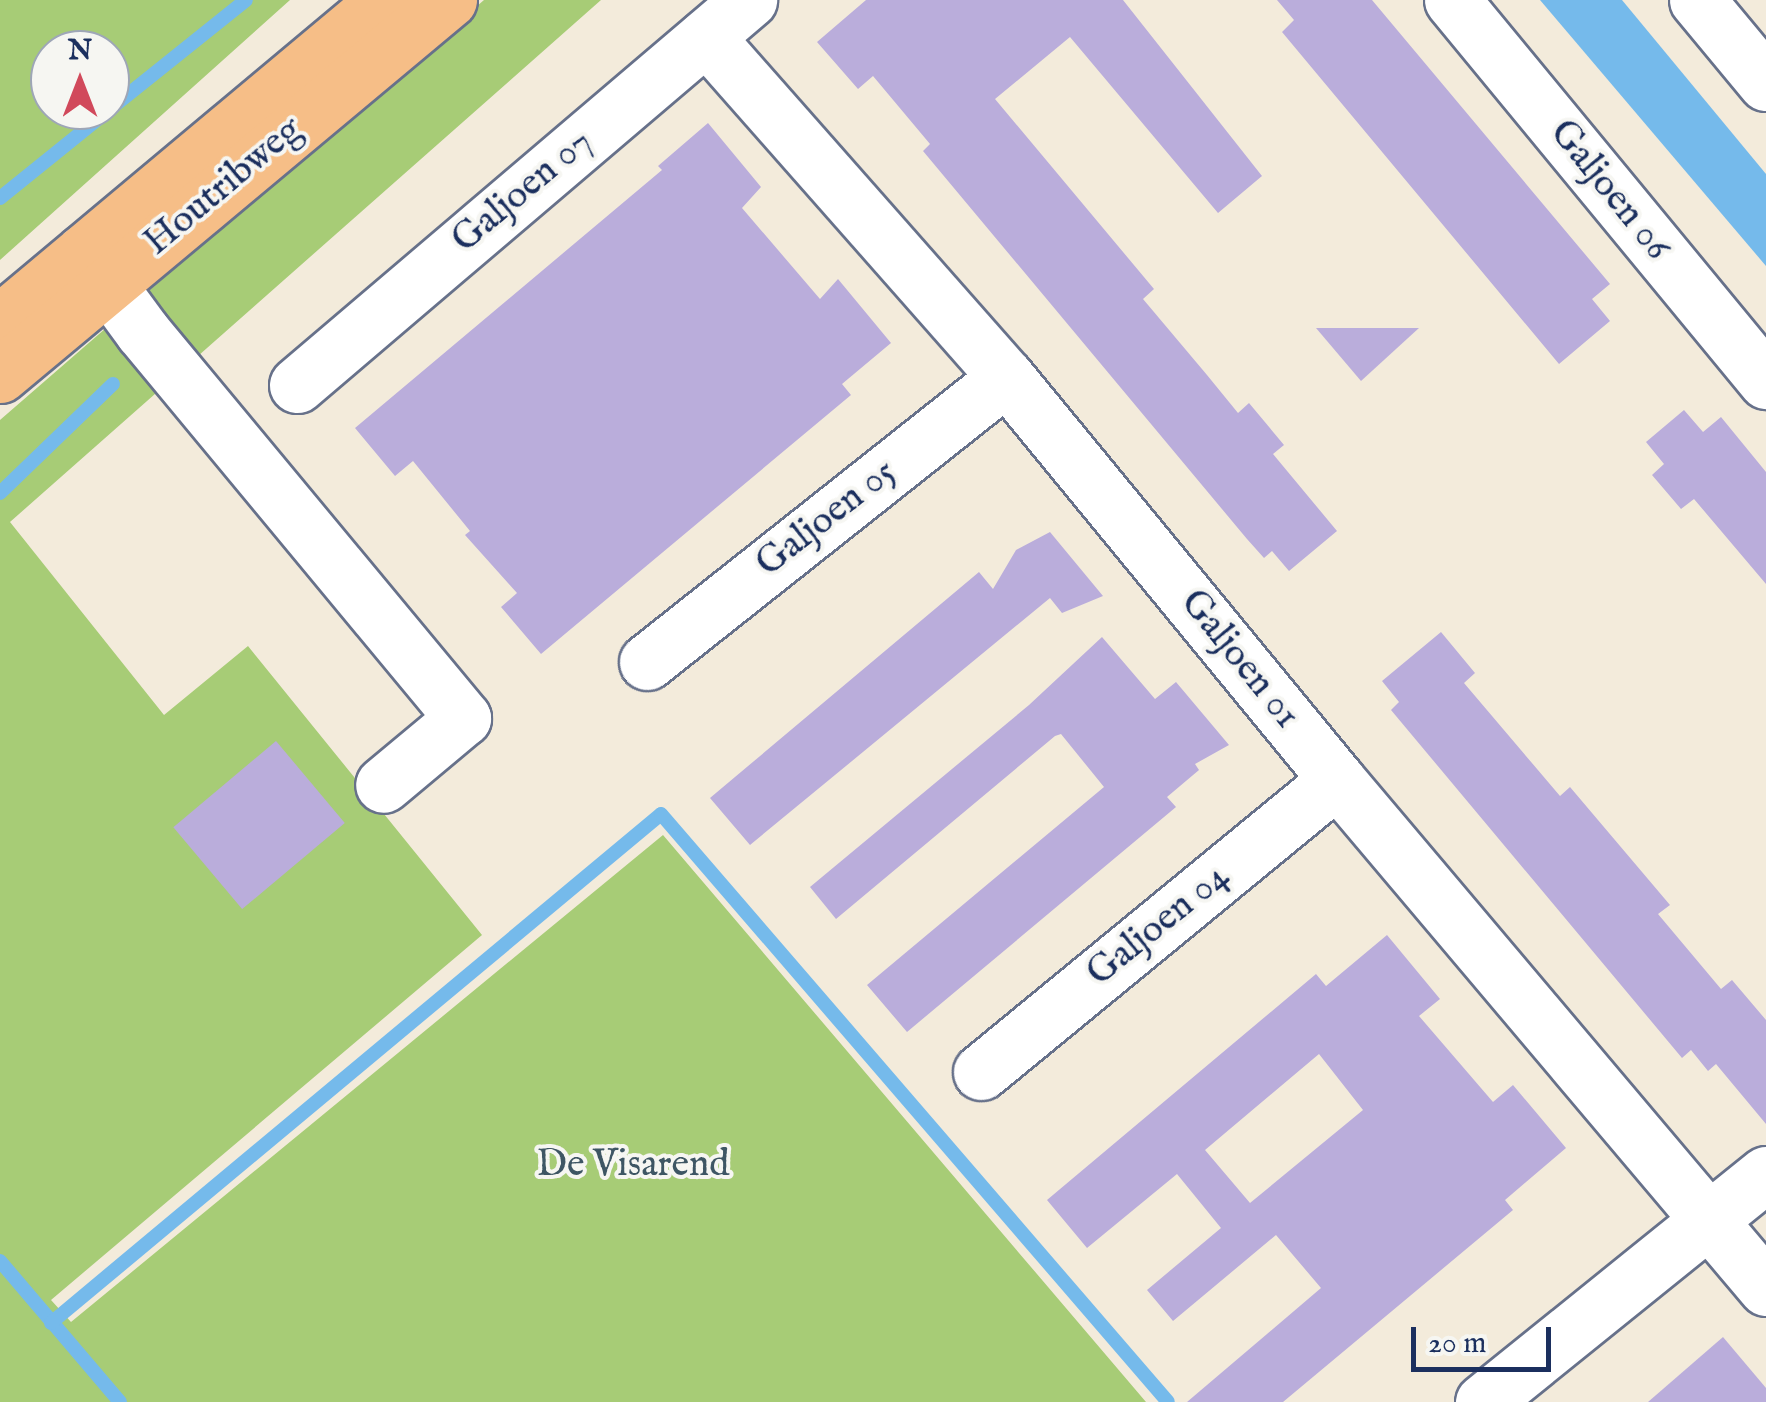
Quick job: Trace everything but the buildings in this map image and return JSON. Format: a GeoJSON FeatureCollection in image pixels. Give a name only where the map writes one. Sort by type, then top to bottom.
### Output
{"type":"FeatureCollection","features":[{"type":"Feature","properties":{"kind":"main road","name":"Houtribweg"},"geometry":{"type":"LineString","coordinates":[[0,374],[96,268],[385,0]]}},
{"type":"Feature","properties":{"kind":"main road","name":"Houtribweg"},"geometry":{"type":"LineString","coordinates":[[0,322],[96,268],[448,0]]}},
{"type":"Feature","properties":{"kind":"street","name":"Galjoen 07"},"geometry":{"type":"LineString","coordinates":[[297,384],[750,0]]}},
{"type":"Feature","properties":{"kind":"street","name":"Galjoen 06"},"geometry":{"type":"LineString","coordinates":[[1452,0],[1766,382]]}},
{"type":"Feature","properties":{"kind":"street"},"geometry":{"type":"LineString","coordinates":[[1697,0],[1766,83]]}},
{"type":"Feature","properties":{"kind":"street","name":"Galjoen 01"},"geometry":{"type":"LineString","coordinates":[[706,37],[1006,377],[1337,780],[1766,1288]]}},
{"type":"Feature","properties":{"kind":"street"},"geometry":{"type":"LineString","coordinates":[[96,268],[463,718],[384,785]]}},
{"type":"Feature","properties":{"kind":"street","name":"Galjoen 05"},"geometry":{"type":"LineString","coordinates":[[647,662],[1006,377]]}},
{"type":"Feature","properties":{"kind":"street","name":"Galjoen 04"},"geometry":{"type":"LineString","coordinates":[[981,1072],[1337,780]]}},
{"type":"Feature","properties":{"kind":"street"},"geometry":{"type":"LineString","coordinates":[[1484,1402],[1766,1174]]}},
{"type":"Feature","properties":{"kind":"green space"},"geometry":{"type":"Polygon","coordinates":[[[0,0],[290,0],[0,260],[0,0]]]}},
{"type":"Feature","properties":{"kind":"green space","name":"De Visarend"},"geometry":{"type":"Polygon","coordinates":[[[484,0],[601,0],[10,522],[164,715],[248,646],[482,935],[51,1300],[71,1322],[663,835],[1146,1402],[0,1402],[0,420],[484,0]]]}},
{"type":"Feature","properties":{"kind":"water"},"geometry":{"type":"Polygon","coordinates":[[[1540,0],[1622,0],[1766,174],[1766,266],[1540,0]]]}},
{"type":"Feature","properties":{"kind":"waterway"},"geometry":{"type":"LineString","coordinates":[[130,93],[246,0]]}},
{"type":"Feature","properties":{"kind":"waterway"},"geometry":{"type":"LineString","coordinates":[[0,198],[84,130]]}},
{"type":"Feature","properties":{"kind":"waterway"},"geometry":{"type":"LineString","coordinates":[[0,493],[113,384]]}},
{"type":"Feature","properties":{"kind":"waterway"},"geometry":{"type":"LineString","coordinates":[[51,1323],[661,814],[1168,1402]]}},
{"type":"Feature","properties":{"kind":"waterway"},"geometry":{"type":"LineString","coordinates":[[0,1261],[120,1402]]}}]}
